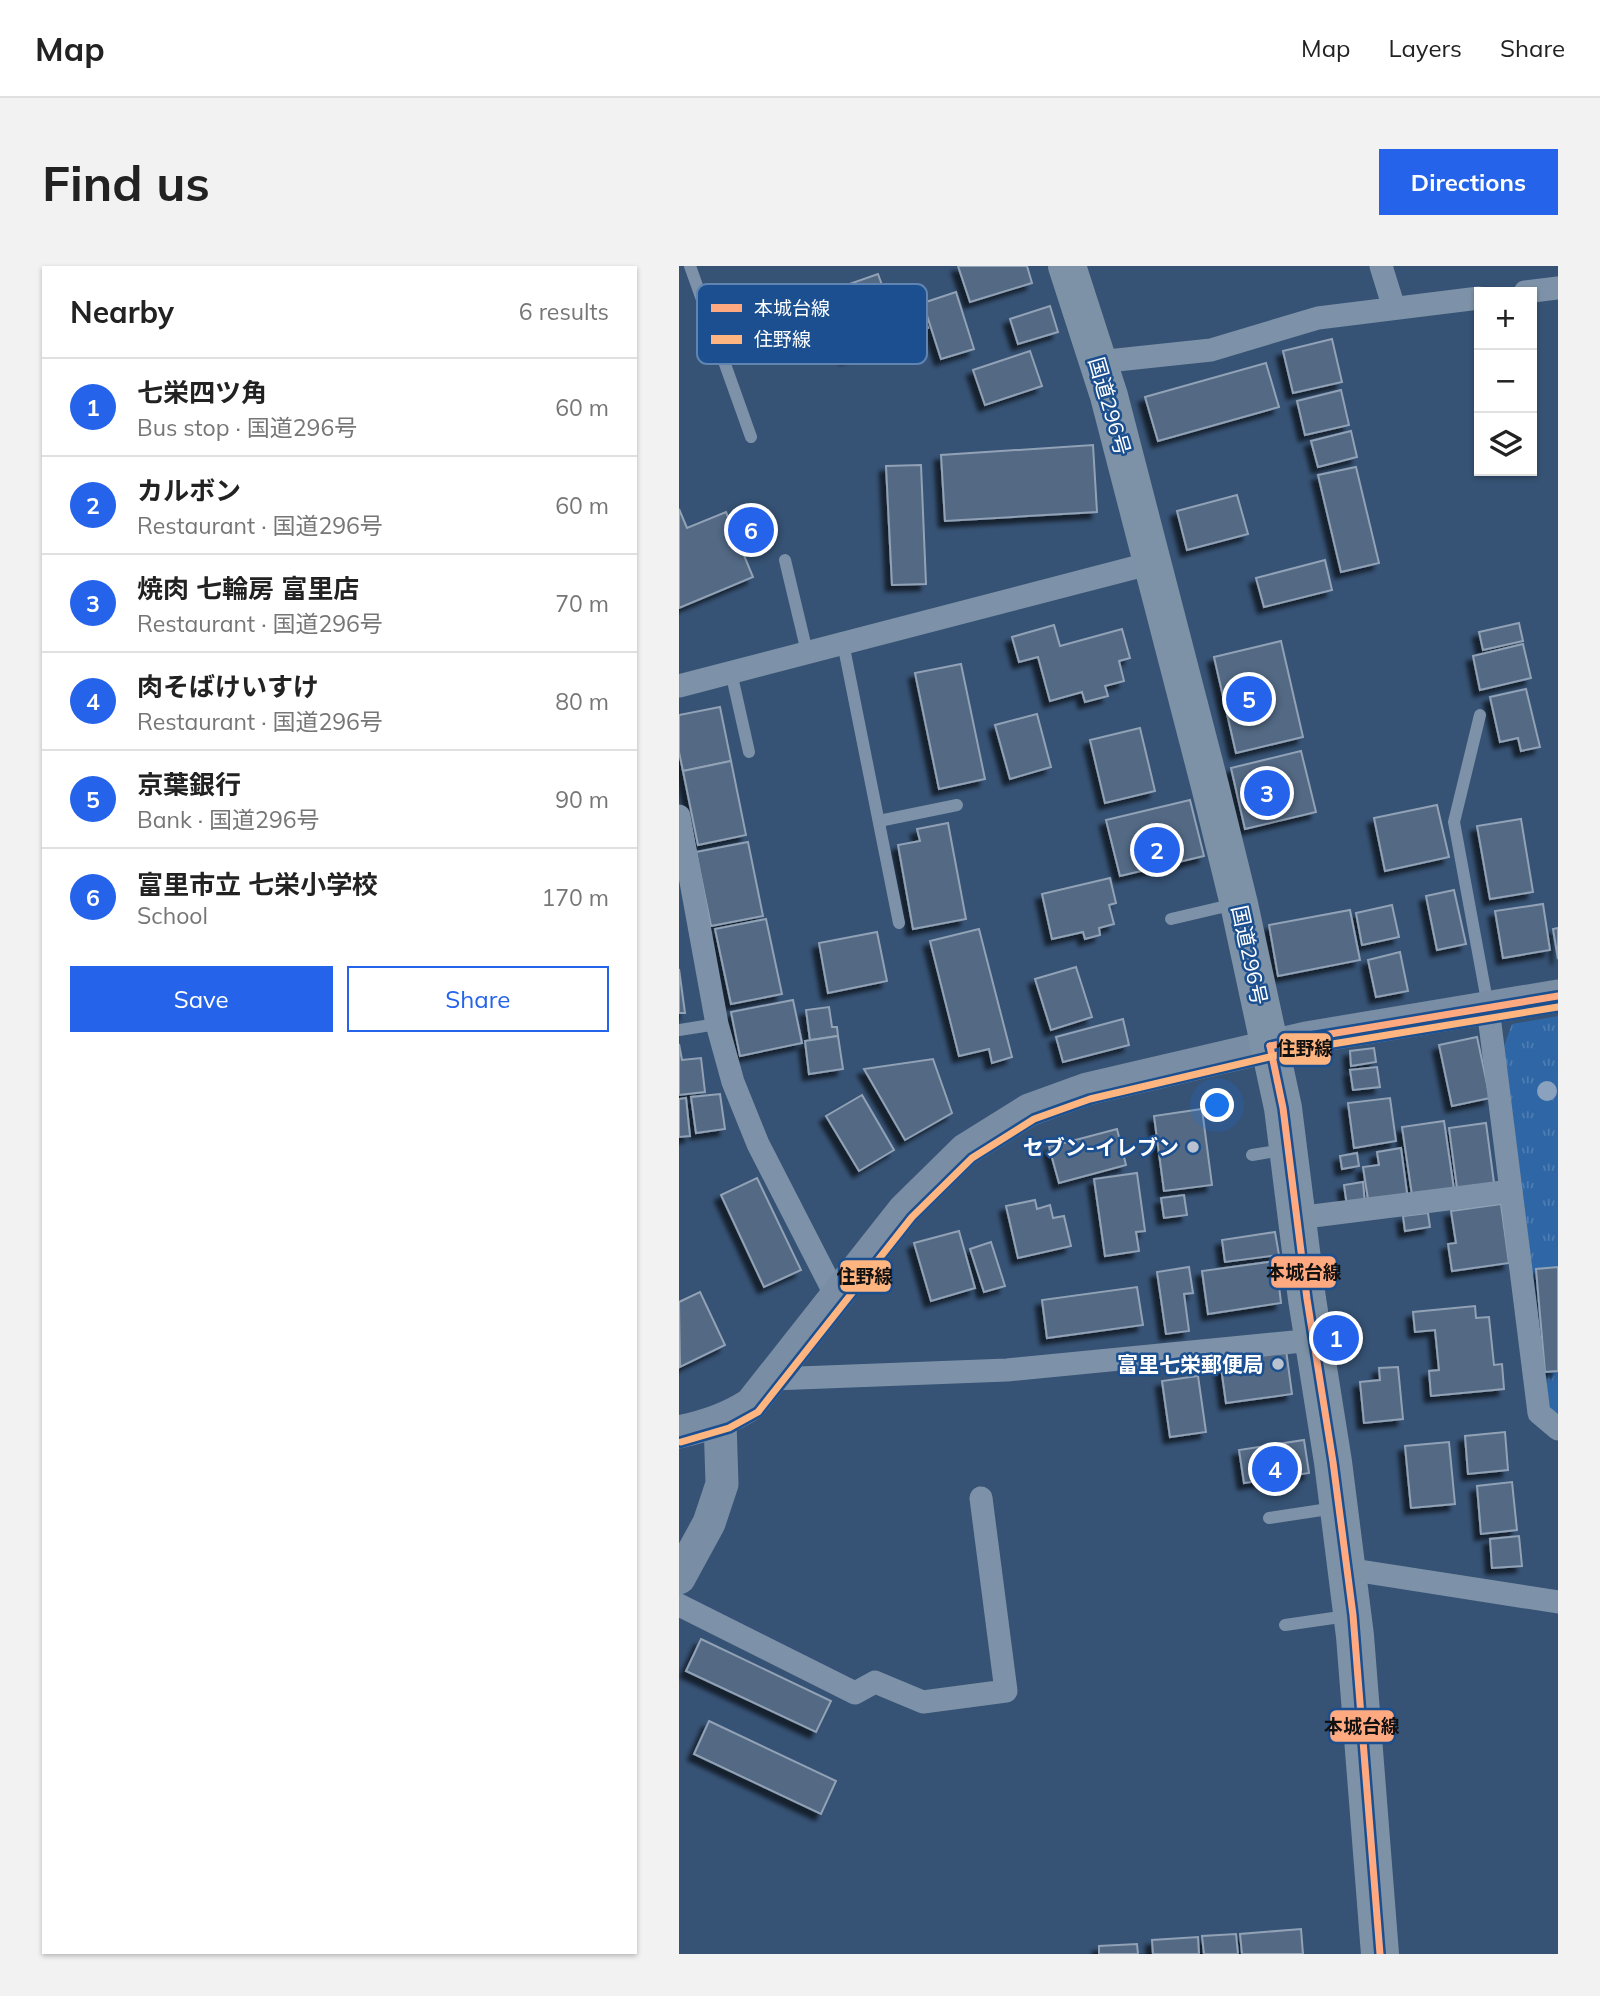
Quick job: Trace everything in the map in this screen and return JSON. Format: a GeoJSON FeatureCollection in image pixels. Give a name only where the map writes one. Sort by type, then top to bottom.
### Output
{"type":"FeatureCollection","features":[{"type":"Feature","properties":{"kind":"highway","name":"国道296号"},"geometry":{"type":"LineString","coordinates":[[1067,266],[1109,396],[1152,563],[1239,904],[1283,1108],[1270,1152],[1297,1218],[1339,1508],[1353,1615],[1380,1954]]}},
{"type":"Feature","properties":{"kind":"street"},"geometry":{"type":"LineString","coordinates":[[1381,266],[1394,308]]}},
{"type":"Feature","properties":{"kind":"street"},"geometry":{"type":"LineString","coordinates":[[1537,291],[1558,288]]}},
{"type":"Feature","properties":{"kind":"street"},"geometry":{"type":"LineString","coordinates":[[1098,362],[1211,350],[1318,318],[1474,299]]}},
{"type":"Feature","properties":{"kind":"street"},"geometry":{"type":"LineString","coordinates":[[679,686],[1152,563]]}},
{"type":"Feature","properties":{"kind":"street"},"geometry":{"type":"LineString","coordinates":[[679,816],[717,1024],[733,1082],[758,1144],[836,1296]]}},
{"type":"Feature","properties":{"kind":"street"},"geometry":{"type":"LineString","coordinates":[[679,1432],[733,1416],[751,1404],[904,1210],[965,1150],[1029,1110],[1087,1090],[1306,1038],[1558,996]]}},
{"type":"Feature","properties":{"kind":"street"},"geometry":{"type":"LineString","coordinates":[[1488,1008],[1539,1413],[1558,1429]]}},
{"type":"Feature","properties":{"kind":"street"},"geometry":{"type":"LineString","coordinates":[[1297,1218],[1511,1191]]}},
{"type":"Feature","properties":{"kind":"street"},"geometry":{"type":"LineString","coordinates":[[773,1379],[1007,1370],[1314,1340]]}},
{"type":"Feature","properties":{"kind":"street"},"geometry":{"type":"LineString","coordinates":[[679,1578],[709,1522],[722,1484],[720,1421]]}},
{"type":"Feature","properties":{"kind":"street"},"geometry":{"type":"LineString","coordinates":[[679,1605],[855,1693],[875,1682],[923,1702],[1006,1691],[981,1498]]}},
{"type":"Feature","properties":{"kind":"street"},"geometry":{"type":"LineString","coordinates":[[1347,1569],[1558,1602]]}},
{"type":"Feature","properties":{"kind":"lane"},"geometry":{"type":"LineString","coordinates":[[690,266],[697,286]]}},
{"type":"Feature","properties":{"kind":"lane"},"geometry":{"type":"LineString","coordinates":[[725,364],[751,437]]}},
{"type":"Feature","properties":{"kind":"lane"},"geometry":{"type":"LineString","coordinates":[[785,560],[807,652]]}},
{"type":"Feature","properties":{"kind":"lane"},"geometry":{"type":"LineString","coordinates":[[843,643],[899,923]]}},
{"type":"Feature","properties":{"kind":"lane"},"geometry":{"type":"LineString","coordinates":[[731,672],[749,752]]}},
{"type":"Feature","properties":{"kind":"lane"},"geometry":{"type":"LineString","coordinates":[[1480,715],[1454,822],[1488,1008]]}},
{"type":"Feature","properties":{"kind":"lane"},"geometry":{"type":"LineString","coordinates":[[879,821],[957,805]]}},
{"type":"Feature","properties":{"kind":"lane"},"geometry":{"type":"LineString","coordinates":[[1171,919],[1239,904]]}},
{"type":"Feature","properties":{"kind":"lane"},"geometry":{"type":"LineString","coordinates":[[679,1030],[717,1024]]}},
{"type":"Feature","properties":{"kind":"lane"},"geometry":{"type":"LineString","coordinates":[[1269,1518],[1339,1508]]}},
{"type":"Feature","properties":{"kind":"lane"},"geometry":{"type":"LineString","coordinates":[[1285,1625],[1353,1615]]}},
{"type":"Feature","properties":{"kind":"green space"},"geometry":{"type":"Polygon","coordinates":[[[1558,1016],[1558,1414],[1550,1410],[1504,1046],[1512,1024],[1558,1016]]]}},
{"type":"Feature","properties":{"kind":"building"},"geometry":{"type":"Polygon","coordinates":[[[958,266],[1027,266],[1032,283],[970,302],[958,266]]]}},
{"type":"Feature","properties":{"kind":"building"},"geometry":{"type":"Polygon","coordinates":[[[878,274],[882,284],[849,284],[878,274]]]}},
{"type":"Feature","properties":{"kind":"building"},"geometry":{"type":"Polygon","coordinates":[[[956,292],[974,349],[941,359],[927,315],[927,302],[956,292]]]}},
{"type":"Feature","properties":{"kind":"building"},"geometry":{"type":"Polygon","coordinates":[[[1050,306],[1058,332],[1018,344],[1010,319],[1050,306]]]}},
{"type":"Feature","properties":{"kind":"building"},"geometry":{"type":"Polygon","coordinates":[[[1332,339],[1342,382],[1293,393],[1283,351],[1332,339]]]}},
{"type":"Feature","properties":{"kind":"building"},"geometry":{"type":"Polygon","coordinates":[[[1030,351],[1042,386],[985,405],[973,370],[1030,351]]]}},
{"type":"Feature","properties":{"kind":"building"},"geometry":{"type":"Polygon","coordinates":[[[1266,363],[1279,407],[1158,441],[1145,397],[1266,363]]]}},
{"type":"Feature","properties":{"kind":"building"},"geometry":{"type":"Polygon","coordinates":[[[1341,390],[1349,425],[1305,435],[1297,401],[1341,390]]]}},
{"type":"Feature","properties":{"kind":"building"},"geometry":{"type":"Polygon","coordinates":[[[1351,431],[1357,457],[1318,467],[1311,441],[1351,431]]]}},
{"type":"Feature","properties":{"kind":"building"},"geometry":{"type":"Polygon","coordinates":[[[1093,445],[1097,512],[945,521],[941,455],[1093,445]]]}},
{"type":"Feature","properties":{"kind":"building"},"geometry":{"type":"Polygon","coordinates":[[[921,465],[926,584],[892,585],[886,466],[921,465]]]}},
{"type":"Feature","properties":{"kind":"building"},"geometry":{"type":"Polygon","coordinates":[[[1356,467],[1379,563],[1341,572],[1318,475],[1356,467]]]}},
{"type":"Feature","properties":{"kind":"building"},"geometry":{"type":"Polygon","coordinates":[[[1237,495],[1248,534],[1187,550],[1177,511],[1237,495]]]}},
{"type":"Feature","properties":{"kind":"building"},"geometry":{"type":"Polygon","coordinates":[[[679,509],[687,528],[726,512],[753,577],[679,608],[679,509]]]}},
{"type":"Feature","properties":{"kind":"building"},"geometry":{"type":"Polygon","coordinates":[[[1325,560],[1332,590],[1264,607],[1256,578],[1325,560]]]}},
{"type":"Feature","properties":{"kind":"building"},"geometry":{"type":"Polygon","coordinates":[[[1519,623],[1523,641],[1483,650],[1479,632],[1519,623]]]}},
{"type":"Feature","properties":{"kind":"building"},"geometry":{"type":"Polygon","coordinates":[[[1054,625],[1060,646],[1122,629],[1130,658],[1119,661],[1124,681],[1105,686],[1108,696],[1085,702],[1082,692],[1050,701],[1038,657],[1019,662],[1012,637],[1054,625]]]}},
{"type":"Feature","properties":{"kind":"building"},"geometry":{"type":"Polygon","coordinates":[[[1281,641],[1303,737],[1236,753],[1214,657],[1281,641]]]}},
{"type":"Feature","properties":{"kind":"building"},"geometry":{"type":"Polygon","coordinates":[[[1523,644],[1531,678],[1480,690],[1473,656],[1523,644]]]}},
{"type":"Feature","properties":{"kind":"building"},"geometry":{"type":"Polygon","coordinates":[[[961,664],[985,779],[939,789],[915,673],[961,664]]]}},
{"type":"Feature","properties":{"kind":"building"},"geometry":{"type":"Polygon","coordinates":[[[1526,689],[1540,747],[1521,751],[1518,738],[1500,742],[1490,697],[1526,689]]]}},
{"type":"Feature","properties":{"kind":"building"},"geometry":{"type":"Polygon","coordinates":[[[720,707],[731,761],[683,771],[679,752],[679,715],[720,707]]]}},
{"type":"Feature","properties":{"kind":"building"},"geometry":{"type":"Polygon","coordinates":[[[1037,714],[1051,767],[1010,779],[995,725],[1037,714]]]}},
{"type":"Feature","properties":{"kind":"building"},"geometry":{"type":"Polygon","coordinates":[[[1140,728],[1155,791],[1105,803],[1090,740],[1140,728]]]}},
{"type":"Feature","properties":{"kind":"building"},"geometry":{"type":"Polygon","coordinates":[[[1301,751],[1316,812],[1245,829],[1231,768],[1301,751]]]}},
{"type":"Feature","properties":{"kind":"building"},"geometry":{"type":"Polygon","coordinates":[[[731,761],[746,835],[698,845],[683,771],[731,761]]]}},
{"type":"Feature","properties":{"kind":"building"},"geometry":{"type":"Polygon","coordinates":[[[1190,800],[1204,856],[1120,876],[1106,820],[1190,800]]]}},
{"type":"Feature","properties":{"kind":"building"},"geometry":{"type":"Polygon","coordinates":[[[1437,805],[1449,857],[1385,871],[1374,818],[1437,805]]]}},
{"type":"Feature","properties":{"kind":"building"},"geometry":{"type":"Polygon","coordinates":[[[1521,819],[1533,892],[1490,899],[1477,826],[1521,819]]]}},
{"type":"Feature","properties":{"kind":"building"},"geometry":{"type":"Polygon","coordinates":[[[948,823],[966,919],[913,929],[898,845],[920,841],[917,829],[948,823]]]}},
{"type":"Feature","properties":{"kind":"building"},"geometry":{"type":"Polygon","coordinates":[[[748,842],[763,916],[711,926],[696,852],[748,842]]]}},
{"type":"Feature","properties":{"kind":"building"},"geometry":{"type":"Polygon","coordinates":[[[1110,878],[1116,903],[1109,905],[1114,924],[1099,928],[1100,935],[1085,939],[1083,932],[1052,939],[1042,894],[1110,878]]]}},
{"type":"Feature","properties":{"kind":"building"},"geometry":{"type":"Polygon","coordinates":[[[1454,890],[1466,944],[1437,950],[1426,896],[1454,890]]]}},
{"type":"Feature","properties":{"kind":"building"},"geometry":{"type":"Polygon","coordinates":[[[1543,904],[1550,950],[1503,958],[1495,911],[1543,904]]]}},
{"type":"Feature","properties":{"kind":"building"},"geometry":{"type":"Polygon","coordinates":[[[1392,905],[1399,937],[1362,945],[1356,913],[1392,905]]]}},
{"type":"Feature","properties":{"kind":"building"},"geometry":{"type":"Polygon","coordinates":[[[1350,910],[1360,960],[1278,976],[1269,925],[1350,910]]]}},
{"type":"Feature","properties":{"kind":"building"},"geometry":{"type":"Polygon","coordinates":[[[766,919],[782,994],[731,1004],[715,929],[766,919]]]}},
{"type":"Feature","properties":{"kind":"building"},"geometry":{"type":"Polygon","coordinates":[[[1558,928],[1558,959],[1553,929],[1558,928]]]}},
{"type":"Feature","properties":{"kind":"building"},"geometry":{"type":"Polygon","coordinates":[[[979,929],[1012,1057],[992,1063],[989,1049],[959,1056],[930,941],[979,929]]]}},
{"type":"Feature","properties":{"kind":"building"},"geometry":{"type":"Polygon","coordinates":[[[877,932],[887,981],[828,993],[819,943],[877,932]]]}},
{"type":"Feature","properties":{"kind":"building"},"geometry":{"type":"Polygon","coordinates":[[[1400,952],[1408,991],[1376,997],[1368,960],[1400,952]]]}},
{"type":"Feature","properties":{"kind":"building"},"geometry":{"type":"Polygon","coordinates":[[[1076,967],[1092,1017],[1051,1030],[1035,979],[1076,967]]]}},
{"type":"Feature","properties":{"kind":"building"},"geometry":{"type":"Polygon","coordinates":[[[679,969],[685,1013],[679,1013],[679,969]]]}},
{"type":"Feature","properties":{"kind":"building"},"geometry":{"type":"Polygon","coordinates":[[[793,1000],[802,1043],[740,1056],[731,1012],[793,1000]]]}},
{"type":"Feature","properties":{"kind":"building"},"geometry":{"type":"Polygon","coordinates":[[[829,1007],[832,1027],[837,1027],[838,1036],[810,1040],[806,1010],[829,1007]]]}},
{"type":"Feature","properties":{"kind":"building"},"geometry":{"type":"Polygon","coordinates":[[[1123,1019],[1129,1045],[1063,1062],[1056,1037],[1123,1019]]]}},
{"type":"Feature","properties":{"kind":"building"},"geometry":{"type":"Polygon","coordinates":[[[838,1036],[843,1069],[809,1074],[805,1041],[838,1036]]]}},
{"type":"Feature","properties":{"kind":"building"},"geometry":{"type":"Polygon","coordinates":[[[1477,1037],[1490,1098],[1452,1106],[1439,1045],[1477,1037]]]}},
{"type":"Feature","properties":{"kind":"building"},"geometry":{"type":"Polygon","coordinates":[[[679,1044],[682,1060],[701,1058],[705,1092],[679,1095],[679,1044]]]}},
{"type":"Feature","properties":{"kind":"building"},"geometry":{"type":"Polygon","coordinates":[[[1374,1048],[1376,1062],[1351,1066],[1350,1051],[1374,1048]]]}},
{"type":"Feature","properties":{"kind":"building"},"geometry":{"type":"Polygon","coordinates":[[[933,1059],[952,1113],[905,1140],[864,1069],[933,1059]]]}},
{"type":"Feature","properties":{"kind":"building"},"geometry":{"type":"Polygon","coordinates":[[[1377,1067],[1380,1087],[1353,1090],[1350,1070],[1377,1067]]]}},
{"type":"Feature","properties":{"kind":"building"},"geometry":{"type":"Polygon","coordinates":[[[720,1094],[725,1129],[696,1133],[691,1097],[720,1094]]]}},
{"type":"Feature","properties":{"kind":"building"},"geometry":{"type":"Polygon","coordinates":[[[862,1095],[894,1150],[859,1171],[826,1116],[862,1095]]]}},
{"type":"Feature","properties":{"kind":"building"},"geometry":{"type":"Polygon","coordinates":[[[686,1098],[690,1136],[679,1137],[679,1099],[686,1098]]]}},
{"type":"Feature","properties":{"kind":"building"},"geometry":{"type":"Polygon","coordinates":[[[1390,1098],[1396,1141],[1354,1148],[1348,1103],[1390,1098]]]}},
{"type":"Feature","properties":{"kind":"building"},"geometry":{"type":"Polygon","coordinates":[[[1202,1109],[1212,1185],[1164,1191],[1154,1116],[1202,1109]]]}},
{"type":"Feature","properties":{"kind":"building"},"geometry":{"type":"Polygon","coordinates":[[[1444,1121],[1454,1189],[1412,1195],[1402,1127],[1444,1121]]]}},
{"type":"Feature","properties":{"kind":"building"},"geometry":{"type":"Polygon","coordinates":[[[1486,1123],[1494,1183],[1457,1188],[1449,1128],[1486,1123]]]}},
{"type":"Feature","properties":{"kind":"building"},"geometry":{"type":"Polygon","coordinates":[[[1117,1129],[1126,1165],[1059,1183],[1049,1147],[1117,1129]]]}},
{"type":"Feature","properties":{"kind":"building"},"geometry":{"type":"Polygon","coordinates":[[[1401,1148],[1408,1200],[1369,1206],[1363,1167],[1379,1165],[1377,1152],[1401,1148]]]}},
{"type":"Feature","properties":{"kind":"building"},"geometry":{"type":"Polygon","coordinates":[[[1357,1153],[1359,1166],[1342,1169],[1340,1156],[1357,1153]]]}},
{"type":"Feature","properties":{"kind":"building"},"geometry":{"type":"Polygon","coordinates":[[[1137,1173],[1145,1231],[1136,1232],[1139,1251],[1105,1256],[1094,1179],[1137,1173]]]}},
{"type":"Feature","properties":{"kind":"building"},"geometry":{"type":"Polygon","coordinates":[[[757,1178],[801,1270],[764,1287],[721,1195],[757,1178]]]}},
{"type":"Feature","properties":{"kind":"building"},"geometry":{"type":"Polygon","coordinates":[[[1363,1182],[1365,1204],[1347,1206],[1344,1185],[1363,1182]]]}},
{"type":"Feature","properties":{"kind":"building"},"geometry":{"type":"Polygon","coordinates":[[[1184,1195],[1187,1215],[1164,1218],[1161,1198],[1184,1195]]]}},
{"type":"Feature","properties":{"kind":"building"},"geometry":{"type":"Polygon","coordinates":[[[1035,1200],[1037,1209],[1050,1205],[1053,1218],[1064,1216],[1071,1246],[1018,1258],[1006,1206],[1035,1200]]]}},
{"type":"Feature","properties":{"kind":"building"},"geometry":{"type":"Polygon","coordinates":[[[1501,1204],[1509,1263],[1452,1271],[1448,1244],[1456,1243],[1451,1211],[1501,1204]]]}},
{"type":"Feature","properties":{"kind":"building"},"geometry":{"type":"Polygon","coordinates":[[[1428,1213],[1430,1227],[1405,1231],[1403,1216],[1428,1213]]]}},
{"type":"Feature","properties":{"kind":"building"},"geometry":{"type":"Polygon","coordinates":[[[959,1231],[975,1288],[931,1301],[914,1243],[959,1231]]]}},
{"type":"Feature","properties":{"kind":"building"},"geometry":{"type":"Polygon","coordinates":[[[1275,1232],[1279,1255],[1225,1262],[1222,1240],[1275,1232]]]}},
{"type":"Feature","properties":{"kind":"building"},"geometry":{"type":"Polygon","coordinates":[[[991,1242],[1005,1286],[984,1292],[970,1249],[991,1242]]]}},
{"type":"Feature","properties":{"kind":"building"},"geometry":{"type":"Polygon","coordinates":[[[1276,1261],[1281,1303],[1208,1314],[1202,1271],[1276,1261]]]}},
{"type":"Feature","properties":{"kind":"building"},"geometry":{"type":"Polygon","coordinates":[[[1189,1267],[1193,1293],[1184,1294],[1189,1331],[1166,1334],[1157,1272],[1189,1267]]]}},
{"type":"Feature","properties":{"kind":"building"},"geometry":{"type":"Polygon","coordinates":[[[1558,1267],[1558,1371],[1545,1372],[1536,1269],[1558,1267]]]}},
{"type":"Feature","properties":{"kind":"building"},"geometry":{"type":"Polygon","coordinates":[[[1137,1287],[1143,1325],[1047,1338],[1042,1300],[1137,1287]]]}},
{"type":"Feature","properties":{"kind":"building"},"geometry":{"type":"Polygon","coordinates":[[[700,1292],[725,1345],[680,1367],[679,1302],[700,1292]]]}},
{"type":"Feature","properties":{"kind":"building"},"geometry":{"type":"Polygon","coordinates":[[[1475,1306],[1476,1318],[1489,1317],[1494,1365],[1502,1364],[1504,1389],[1431,1396],[1429,1371],[1439,1370],[1435,1330],[1415,1332],[1413,1312],[1475,1306]]]}},
{"type":"Feature","properties":{"kind":"building"},"geometry":{"type":"Polygon","coordinates":[[[1286,1350],[1292,1394],[1226,1403],[1220,1360],[1286,1350]]]}},
{"type":"Feature","properties":{"kind":"building"},"geometry":{"type":"Polygon","coordinates":[[[1398,1367],[1403,1419],[1364,1423],[1360,1382],[1380,1380],[1379,1368],[1398,1367]]]}},
{"type":"Feature","properties":{"kind":"building"},"geometry":{"type":"Polygon","coordinates":[[[1198,1376],[1206,1432],[1170,1437],[1162,1381],[1198,1376]]]}},
{"type":"Feature","properties":{"kind":"building"},"geometry":{"type":"Polygon","coordinates":[[[1505,1432],[1508,1470],[1468,1474],[1465,1436],[1505,1432]]]}},
{"type":"Feature","properties":{"kind":"building"},"geometry":{"type":"Polygon","coordinates":[[[1304,1440],[1309,1473],[1244,1483],[1239,1450],[1304,1440]]]}},
{"type":"Feature","properties":{"kind":"building"},"geometry":{"type":"Polygon","coordinates":[[[1449,1442],[1455,1504],[1411,1508],[1405,1446],[1449,1442]]]}},
{"type":"Feature","properties":{"kind":"building"},"geometry":{"type":"Polygon","coordinates":[[[1512,1482],[1517,1530],[1481,1534],[1477,1486],[1512,1482]]]}},
{"type":"Feature","properties":{"kind":"building"},"geometry":{"type":"Polygon","coordinates":[[[1519,1536],[1522,1566],[1492,1568],[1490,1539],[1519,1536]]]}},
{"type":"Feature","properties":{"kind":"building"},"geometry":{"type":"Polygon","coordinates":[[[701,1639],[831,1701],[816,1732],[686,1671],[701,1639]]]}},
{"type":"Feature","properties":{"kind":"building"},"geometry":{"type":"Polygon","coordinates":[[[709,1721],[836,1781],[821,1814],[694,1754],[709,1721]]]}},
{"type":"Feature","properties":{"kind":"building"},"geometry":{"type":"Polygon","coordinates":[[[1301,1929],[1303,1954],[1242,1954],[1240,1934],[1301,1929]]]}},
{"type":"Feature","properties":{"kind":"building"},"geometry":{"type":"Polygon","coordinates":[[[1236,1934],[1238,1954],[1204,1954],[1202,1936],[1236,1934]]]}},
{"type":"Feature","properties":{"kind":"building"},"geometry":{"type":"Polygon","coordinates":[[[1198,1937],[1199,1954],[1153,1954],[1152,1940],[1198,1937]]]}},
{"type":"Feature","properties":{"kind":"building"},"geometry":{"type":"Polygon","coordinates":[[[1137,1944],[1138,1954],[1099,1954],[1099,1946],[1137,1944]]]}},
{"type":"Feature","properties":{"kind":"transit line","name":"本城台線"},"geometry":{"type":"LineString","coordinates":[[1270,1046],[1558,996]]}},
{"type":"Feature","properties":{"kind":"transit line","name":"住野線"},"geometry":{"type":"LineString","coordinates":[[681,1442],[729,1428],[758,1412],[912,1217],[972,1158],[1034,1119],[1090,1099],[1308,1048],[1558,1007]]}},
{"type":"Feature","properties":{"kind":"transit line","name":"本城台線"},"geometry":{"type":"LineString","coordinates":[[1270,1046],[1283,1108],[1307,1299],[1333,1462],[1353,1615],[1380,1954]]}},
{"type":"Feature","properties":{"kind":"place","name":"富里市立 七栄小学校"},"geometry":{"type":"Point","coordinates":[751,530]}},
{"type":"Feature","properties":{"kind":"place","name":"京葉銀行"},"geometry":{"type":"Point","coordinates":[1249,699]}},
{"type":"Feature","properties":{"kind":"place","name":"焼肉 七輪房 富里店"},"geometry":{"type":"Point","coordinates":[1267,793]}},
{"type":"Feature","properties":{"kind":"place","name":"カルボン"},"geometry":{"type":"Point","coordinates":[1157,850]}},
{"type":"Feature","properties":{"kind":"place","name":"セブン-イレブン"},"geometry":{"type":"Point","coordinates":[1193,1147]}},
{"type":"Feature","properties":{"kind":"place","name":"七栄四ツ角"},"geometry":{"type":"Point","coordinates":[1336,1338]}},
{"type":"Feature","properties":{"kind":"place","name":"富里七栄郵便局"},"geometry":{"type":"Point","coordinates":[1278,1364]}},
{"type":"Feature","properties":{"kind":"place","name":"肉そばけいすけ"},"geometry":{"type":"Point","coordinates":[1275,1469]}}]}
